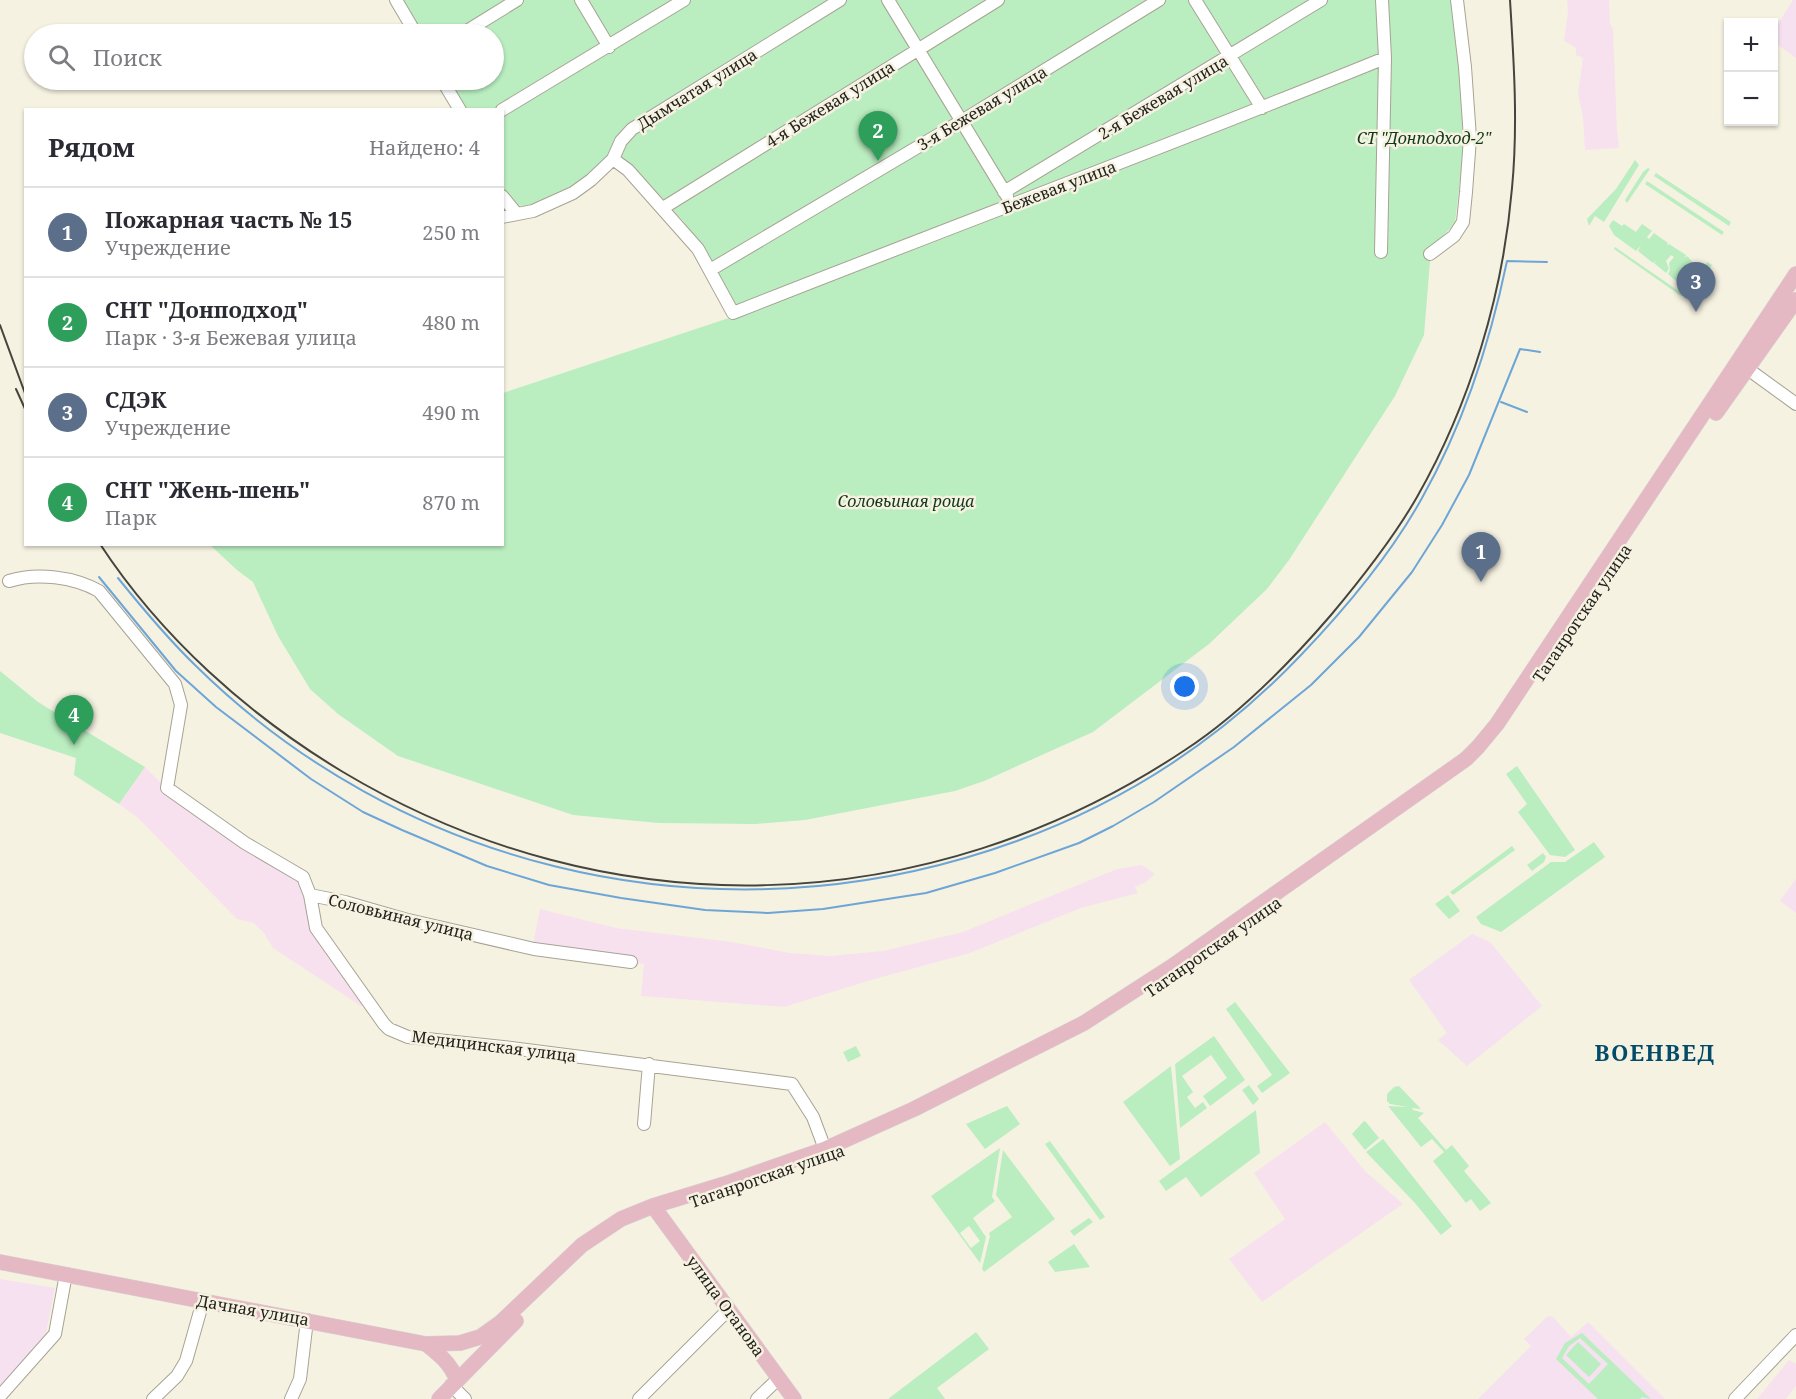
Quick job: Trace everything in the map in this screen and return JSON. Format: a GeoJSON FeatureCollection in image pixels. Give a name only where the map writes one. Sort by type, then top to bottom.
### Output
{"type":"FeatureCollection","features":[{"type":"Feature","properties":{"kind":"main road","name":"Таганрогская улица"},"geometry":{"type":"LineString","coordinates":[[1743,366],[1796,274]]}},
{"type":"Feature","properties":{"kind":"main road","name":"Таганрогская улица"},"geometry":{"type":"LineString","coordinates":[[501,1322],[595,1235],[621,1218],[655,1210],[725,1184],[827,1153],[1084,1023],[1200,952],[1466,759],[1478,747],[1528,678],[1743,366],[1796,300]]}},
{"type":"Feature","properties":{"kind":"main road","name":"Таганрогская улица"},"geometry":{"type":"LineString","coordinates":[[439,1399],[587,1252],[655,1210]]}},
{"type":"Feature","properties":{"kind":"main road","name":"улица Оганова"},"geometry":{"type":"LineString","coordinates":[[655,1210],[794,1399]]}},
{"type":"Feature","properties":{"kind":"main road","name":"Дачная улица"},"geometry":{"type":"LineString","coordinates":[[0,1262],[426,1344],[460,1343],[480,1337],[501,1322]]}},
{"type":"Feature","properties":{"kind":"main road"},"geometry":{"type":"LineString","coordinates":[[426,1344],[443,1357],[453,1371],[454,1383]]}},
{"type":"Feature","properties":{"kind":"street"},"geometry":{"type":"LineString","coordinates":[[396,0],[410,24]]}},
{"type":"Feature","properties":{"kind":"street"},"geometry":{"type":"LineString","coordinates":[[478,24],[517,0]]}},
{"type":"Feature","properties":{"kind":"street"},"geometry":{"type":"LineString","coordinates":[[581,0],[609,46]]}},
{"type":"Feature","properties":{"kind":"street"},"geometry":{"type":"LineString","coordinates":[[504,109],[684,0]]}},
{"type":"Feature","properties":{"kind":"street","name":"Дымчатая улица"},"geometry":{"type":"LineString","coordinates":[[504,216],[532,211],[573,193],[613,159],[621,141],[633,129],[840,0]]}},
{"type":"Feature","properties":{"kind":"street"},"geometry":{"type":"LineString","coordinates":[[888,0],[960,122],[1013,205]]}},
{"type":"Feature","properties":{"kind":"street","name":"4-я Бежевая улица"},"geometry":{"type":"LineString","coordinates":[[663,208],[998,0]]}},
{"type":"Feature","properties":{"kind":"street","name":"3-я Бежевая улица"},"geometry":{"type":"LineString","coordinates":[[710,270],[960,122],[1159,0]]}},
{"type":"Feature","properties":{"kind":"street"},"geometry":{"type":"LineString","coordinates":[[1195,0],[1262,108]]}},
{"type":"Feature","properties":{"kind":"street","name":"2-я Бежевая улица"},"geometry":{"type":"LineString","coordinates":[[1004,192],[1321,0]]}},
{"type":"Feature","properties":{"kind":"street"},"geometry":{"type":"LineString","coordinates":[[1382,0],[1385,58],[1382,252]]}},
{"type":"Feature","properties":{"kind":"street"},"geometry":{"type":"LineString","coordinates":[[1430,254],[1454,236],[1463,222],[1470,138],[1457,0]]}},
{"type":"Feature","properties":{"kind":"street","name":"Бежевая улица"},"geometry":{"type":"LineString","coordinates":[[710,270],[733,313],[1385,58]]}},
{"type":"Feature","properties":{"kind":"street"},"geometry":{"type":"LineString","coordinates":[[448,90],[459,108]]}},
{"type":"Feature","properties":{"kind":"street"},"geometry":{"type":"LineString","coordinates":[[613,159],[628,170],[663,208],[698,249],[710,270]]}},
{"type":"Feature","properties":{"kind":"street"},"geometry":{"type":"LineString","coordinates":[[504,198],[516,213]]}},
{"type":"Feature","properties":{"kind":"street"},"geometry":{"type":"LineString","coordinates":[[1743,366],[1796,404]]}},
{"type":"Feature","properties":{"kind":"street","name":"Соловьиная улица"},"geometry":{"type":"LineString","coordinates":[[9,581],[34,576],[84,582],[99,591],[175,684],[180,696],[181,705],[167,788],[245,843],[303,877],[310,895],[534,950],[631,962]]}},
{"type":"Feature","properties":{"kind":"street","name":"Медицинская улица"},"geometry":{"type":"LineString","coordinates":[[310,895],[316,928],[384,1024],[394,1032],[408,1037],[649,1064],[792,1084],[813,1117],[827,1153]]}},
{"type":"Feature","properties":{"kind":"street"},"geometry":{"type":"LineString","coordinates":[[644,1124],[649,1064]]}},
{"type":"Feature","properties":{"kind":"street"},"geometry":{"type":"LineString","coordinates":[[0,1396],[55,1334],[66,1274]]}},
{"type":"Feature","properties":{"kind":"street"},"geometry":{"type":"LineString","coordinates":[[153,1399],[177,1376],[186,1361],[203,1301]]}},
{"type":"Feature","properties":{"kind":"street"},"geometry":{"type":"LineString","coordinates":[[639,1399],[728,1310]]}},
{"type":"Feature","properties":{"kind":"street"},"geometry":{"type":"LineString","coordinates":[[291,1399],[300,1379],[307,1320]]}},
{"type":"Feature","properties":{"kind":"street"},"geometry":{"type":"LineString","coordinates":[[1735,1399],[1796,1335]]}},
{"type":"Feature","properties":{"kind":"street"},"geometry":{"type":"LineString","coordinates":[[758,1399],[779,1378]]}},
{"type":"Feature","properties":{"kind":"street"},"geometry":{"type":"LineString","coordinates":[[454,1383],[465,1399]]}},
{"type":"Feature","properties":{"kind":"shaded area"},"geometry":{"type":"Polygon","coordinates":[[[1567,0],[1609,0],[1610,24],[1613,29],[1619,148],[1585,150],[1583,118],[1578,93],[1583,58],[1576,55],[1576,48],[1564,41],[1568,13],[1567,0]]]}},
{"type":"Feature","properties":{"kind":"shaded area"},"geometry":{"type":"Polygon","coordinates":[[[1793,0],[1796,0],[1796,58],[1778,45],[1778,24],[1793,0]]]}},
{"type":"Feature","properties":{"kind":"shaded area"},"geometry":{"type":"Polygon","coordinates":[[[145,767],[161,783],[227,834],[293,874],[303,887],[309,923],[366,1001],[361,1006],[273,948],[264,933],[254,923],[237,919],[138,818],[119,804],[145,767]]]}},
{"type":"Feature","properties":{"kind":"shaded area"},"geometry":{"type":"Polygon","coordinates":[[[1142,865],[1155,874],[1146,882],[1135,887],[1138,893],[1081,908],[970,953],[784,1007],[641,996],[644,964],[532,949],[540,909],[616,928],[732,942],[790,953],[830,956],[883,951],[963,932],[1117,869],[1142,865]]]}},
{"type":"Feature","properties":{"kind":"shaded area"},"geometry":{"type":"Polygon","coordinates":[[[1796,879],[1796,913],[1780,901],[1796,879]]]}},
{"type":"Feature","properties":{"kind":"shaded area"},"geometry":{"type":"Polygon","coordinates":[[[1472,934],[1490,942],[1542,1006],[1467,1066],[1438,1040],[1447,1033],[1409,980],[1472,934]]]}},
{"type":"Feature","properties":{"kind":"shaded area"},"geometry":{"type":"Polygon","coordinates":[[[1325,1122],[1365,1171],[1403,1204],[1262,1302],[1229,1259],[1285,1219],[1254,1173],[1325,1122]]]}},
{"type":"Feature","properties":{"kind":"shaded area"},"geometry":{"type":"Polygon","coordinates":[[[0,1279],[55,1288],[45,1338],[0,1390],[0,1279]]]}},
{"type":"Feature","properties":{"kind":"shaded area"},"geometry":{"type":"Polygon","coordinates":[[[1548,1316],[1553,1317],[1571,1337],[1588,1322],[1665,1399],[1478,1399],[1531,1346],[1524,1339],[1548,1316]]]}},
{"type":"Feature","properties":{"kind":"shaded area"},"geometry":{"type":"Polygon","coordinates":[[[1789,1360],[1796,1364],[1796,1386],[1786,1399],[1757,1399],[1789,1360]]]}},
{"type":"Feature","properties":{"kind":"green space"},"geometry":{"type":"Polygon","coordinates":[[[399,0],[1452,0],[1465,138],[1455,223],[1431,249],[1424,335],[1395,396],[1289,560],[1267,589],[1209,644],[1093,732],[984,781],[955,791],[805,820],[756,824],[659,823],[573,815],[398,756],[338,714],[310,689],[278,636],[253,582],[211,546],[504,546],[504,393],[732,317],[684,222],[630,164],[611,157],[590,179],[529,207],[517,205],[504,190],[504,108],[459,108],[450,90],[504,90],[504,24],[413,24],[399,0]]]}},
{"type":"Feature","properties":{"kind":"green space"},"geometry":{"type":"Polygon","coordinates":[[[1635,160],[1639,165],[1604,222],[1595,216],[1589,226],[1587,219],[1616,189],[1635,160]]]}},
{"type":"Feature","properties":{"kind":"green space"},"geometry":{"type":"Polygon","coordinates":[[[1648,168],[1650,169],[1627,203],[1625,200],[1648,168]]]}},
{"type":"Feature","properties":{"kind":"green space"},"geometry":{"type":"Polygon","coordinates":[[[1656,173],[1731,222],[1729,226],[1654,176],[1656,173]]]}},
{"type":"Feature","properties":{"kind":"green space"},"geometry":{"type":"Polygon","coordinates":[[[1647,181],[1724,232],[1722,235],[1645,184],[1647,181]]]}},
{"type":"Feature","properties":{"kind":"green space"},"geometry":{"type":"Polygon","coordinates":[[[1613,220],[1636,232],[1642,224],[1652,231],[1647,237],[1649,239],[1654,233],[1668,243],[1667,246],[1669,244],[1686,255],[1684,258],[1687,256],[1690,259],[1693,265],[1691,274],[1686,280],[1676,281],[1668,274],[1670,270],[1669,263],[1674,257],[1671,255],[1666,261],[1669,269],[1666,273],[1654,263],[1656,260],[1653,263],[1638,251],[1641,245],[1636,251],[1614,235],[1609,226],[1613,220]]]}},
{"type":"Feature","properties":{"kind":"green space"},"geometry":{"type":"Polygon","coordinates":[[[1615,247],[1683,294],[1681,296],[1614,249],[1615,247]]]}},
{"type":"Feature","properties":{"kind":"green space"},"geometry":{"type":"Polygon","coordinates":[[[1707,262],[1712,265],[1695,291],[1690,288],[1707,262]]]}},
{"type":"Feature","properties":{"kind":"green space"},"geometry":{"type":"Polygon","coordinates":[[[0,671],[38,702],[145,767],[119,804],[74,775],[76,758],[0,733],[0,671]]]}},
{"type":"Feature","properties":{"kind":"green space"},"geometry":{"type":"Polygon","coordinates":[[[1517,766],[1575,850],[1565,857],[1550,855],[1518,812],[1527,804],[1506,774],[1517,766]]]}},
{"type":"Feature","properties":{"kind":"green space"},"geometry":{"type":"Polygon","coordinates":[[[1594,842],[1605,857],[1501,932],[1481,924],[1476,917],[1551,862],[1565,862],[1594,842]]]}},
{"type":"Feature","properties":{"kind":"green space"},"geometry":{"type":"Polygon","coordinates":[[[1512,846],[1515,850],[1453,895],[1450,892],[1512,846]]]}},
{"type":"Feature","properties":{"kind":"green space"},"geometry":{"type":"Polygon","coordinates":[[[1543,853],[1546,857],[1544,862],[1532,871],[1527,865],[1543,853]]]}},
{"type":"Feature","properties":{"kind":"green space"},"geometry":{"type":"Polygon","coordinates":[[[1448,895],[1460,911],[1449,919],[1435,904],[1448,895]]]}},
{"type":"Feature","properties":{"kind":"green space"},"geometry":{"type":"Polygon","coordinates":[[[1235,1002],[1290,1073],[1262,1093],[1257,1086],[1272,1075],[1226,1009],[1235,1002]]]}},
{"type":"Feature","properties":{"kind":"green space"},"geometry":{"type":"Polygon","coordinates":[[[1214,1036],[1245,1080],[1210,1106],[1203,1096],[1227,1078],[1211,1055],[1182,1076],[1193,1092],[1187,1097],[1195,1108],[1203,1102],[1207,1108],[1180,1128],[1175,1064],[1214,1036]]]}},
{"type":"Feature","properties":{"kind":"green space"},"geometry":{"type":"Polygon","coordinates":[[[856,1046],[861,1056],[848,1062],[843,1052],[856,1046]]]}},
{"type":"Feature","properties":{"kind":"green space"},"geometry":{"type":"Polygon","coordinates":[[[1171,1066],[1180,1159],[1170,1166],[1123,1102],[1171,1066]]]}},
{"type":"Feature","properties":{"kind":"green space"},"geometry":{"type":"Polygon","coordinates":[[[1249,1085],[1259,1099],[1253,1105],[1242,1090],[1249,1085]]]}},
{"type":"Feature","properties":{"kind":"green space"},"geometry":{"type":"Polygon","coordinates":[[[1399,1086],[1421,1109],[1412,1108],[1413,1110],[1424,1113],[1418,1118],[1446,1150],[1452,1145],[1469,1166],[1464,1171],[1491,1203],[1480,1211],[1471,1199],[1466,1203],[1433,1161],[1444,1152],[1432,1139],[1421,1147],[1388,1106],[1408,1107],[1390,1104],[1387,1101],[1387,1094],[1394,1087],[1399,1086]]]}},
{"type":"Feature","properties":{"kind":"green space"},"geometry":{"type":"Polygon","coordinates":[[[1007,1106],[1020,1124],[985,1149],[966,1124],[1007,1106]]]}},
{"type":"Feature","properties":{"kind":"green space"},"geometry":{"type":"Polygon","coordinates":[[[1256,1110],[1260,1153],[1201,1197],[1186,1177],[1166,1191],[1159,1181],[1256,1110]]]}},
{"type":"Feature","properties":{"kind":"green space"},"geometry":{"type":"Polygon","coordinates":[[[1364,1121],[1379,1138],[1365,1150],[1352,1134],[1364,1121]]]}},
{"type":"Feature","properties":{"kind":"green space"},"geometry":{"type":"Polygon","coordinates":[[[1383,1139],[1452,1226],[1441,1235],[1415,1203],[1366,1152],[1383,1139]]]}},
{"type":"Feature","properties":{"kind":"green space"},"geometry":{"type":"Polygon","coordinates":[[[1050,1141],[1105,1217],[1100,1220],[1045,1144],[1050,1141]]]}},
{"type":"Feature","properties":{"kind":"green space"},"geometry":{"type":"Polygon","coordinates":[[[1000,1148],[992,1197],[995,1201],[973,1218],[986,1237],[980,1263],[931,1196],[1000,1148]],[[969,1226],[960,1233],[971,1248],[980,1241],[969,1226]]]}},
{"type":"Feature","properties":{"kind":"green space"},"geometry":{"type":"Polygon","coordinates":[[[1003,1150],[1055,1219],[984,1272],[982,1269],[989,1233],[1012,1217],[996,1195],[1003,1150]]]}},
{"type":"Feature","properties":{"kind":"green space"},"geometry":{"type":"Polygon","coordinates":[[[1089,1218],[1093,1222],[1074,1236],[1070,1231],[1089,1218]]]}},
{"type":"Feature","properties":{"kind":"green space"},"geometry":{"type":"Polygon","coordinates":[[[1074,1244],[1090,1267],[1055,1272],[1048,1262],[1074,1244]]]}},
{"type":"Feature","properties":{"kind":"green space"},"geometry":{"type":"Polygon","coordinates":[[[976,1332],[989,1349],[937,1388],[945,1399],[888,1399],[976,1332]]]}},
{"type":"Feature","properties":{"kind":"green space"},"geometry":{"type":"Polygon","coordinates":[[[1582,1333],[1651,1399],[1642,1397],[1640,1399],[1598,1399],[1556,1359],[1565,1343],[1582,1333]],[[1580,1338],[1569,1346],[1562,1358],[1589,1384],[1608,1364],[1580,1338]]]}},
{"type":"Feature","properties":{"kind":"green space"},"geometry":{"type":"Polygon","coordinates":[[[1578,1342],[1601,1364],[1589,1377],[1566,1355],[1578,1342]]]}},
{"type":"Feature","properties":{"kind":"waterway"},"geometry":{"type":"LineString","coordinates":[[118,578],[156,624],[196,666],[276,735],[363,791],[457,835],[555,866],[656,884],[759,889],[862,881],[965,858],[1060,824],[1104,803],[1188,753],[1265,691],[1351,600],[1382,561],[1422,498],[1450,442],[1474,383],[1507,261],[1547,262]]}},
{"type":"Feature","properties":{"kind":"waterway"},"geometry":{"type":"LineString","coordinates":[[99,577],[176,671],[216,707],[311,779],[363,812],[487,866],[549,885],[705,910],[768,913],[823,909],[926,893],[995,873],[1079,843],[1113,826],[1154,802],[1234,747],[1311,685],[1359,637],[1412,572],[1442,525],[1469,475],[1520,349],[1540,352]]}},
{"type":"Feature","properties":{"kind":"waterway"},"geometry":{"type":"LineString","coordinates":[[1501,402],[1527,412]]}},
{"type":"Feature","properties":{"kind":"railway"},"geometry":{"type":"LineString","coordinates":[[101,546],[150,611],[209,672],[240,699],[308,750],[343,772],[445,824],[550,860],[658,880],[767,885],[875,874],[982,848],[1086,807],[1185,750],[1225,721],[1262,688],[1315,634],[1366,572],[1408,513],[1436,461],[1468,387],[1481,348],[1501,268],[1508,228],[1515,141],[1510,0]]}},
{"type":"Feature","properties":{"kind":"railway"},"geometry":{"type":"LineString","coordinates":[[0,325],[24,391]]}},
{"type":"Feature","properties":{"kind":"railway"},"geometry":{"type":"LineString","coordinates":[[16,389],[24,407]]}},
{"type":"Feature","properties":{"kind":"place","name":"СНТ \"Донподход\""},"geometry":{"type":"Point","coordinates":[878,161]}},
{"type":"Feature","properties":{"kind":"place","name":"СДЭК"},"geometry":{"type":"Point","coordinates":[1696,312]}},
{"type":"Feature","properties":{"kind":"place","name":"Пожарная часть № 15"},"geometry":{"type":"Point","coordinates":[1481,582]}},
{"type":"Feature","properties":{"kind":"place","name":"СНТ \"Жень-шень\""},"geometry":{"type":"Point","coordinates":[74,745]}},
{"type":"Feature","properties":{"kind":"district","name":"ВОЕНВЕД"},"geometry":{"type":"Point","coordinates":[1655,1053]}},
{"type":"Feature","properties":{"kind":"park label","name":"СТ \"Донподход-2\""},"geometry":{"type":"Point","coordinates":[1424,138]}},
{"type":"Feature","properties":{"kind":"park label","name":"Соловьиная роща"},"geometry":{"type":"Point","coordinates":[906,501]}}]}
